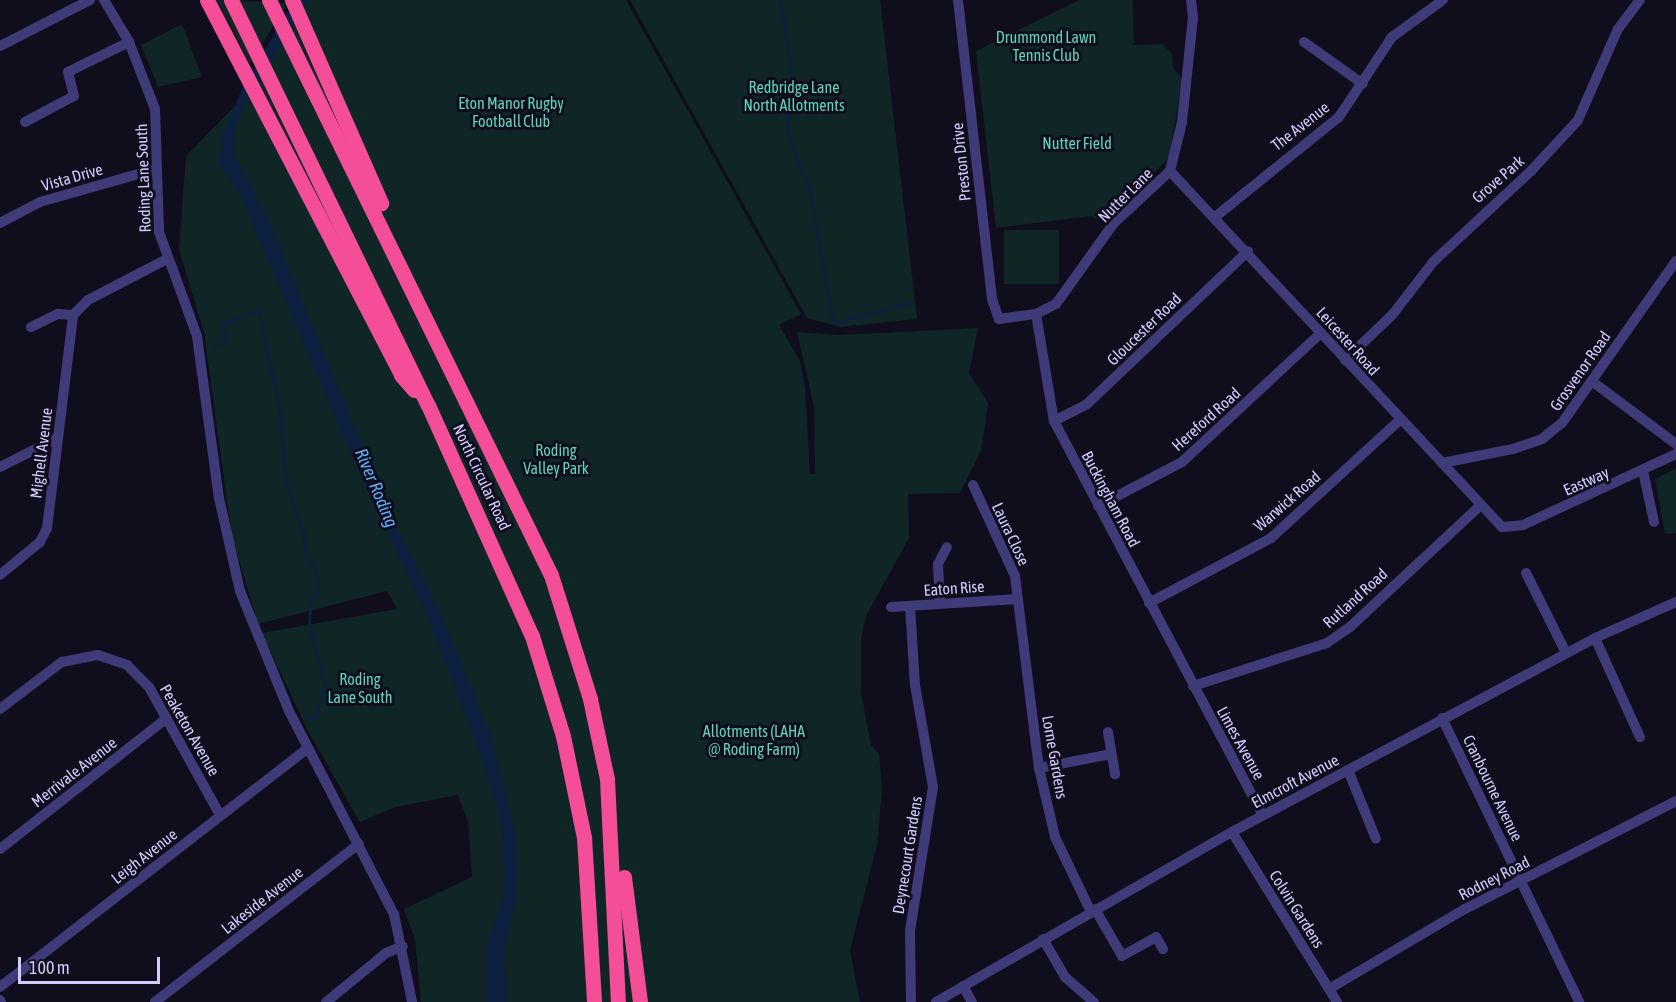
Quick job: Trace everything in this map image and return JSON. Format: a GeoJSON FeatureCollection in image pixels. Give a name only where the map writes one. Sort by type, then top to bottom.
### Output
{"type":"FeatureCollection","features":[{"type":"Feature","properties":{"kind":"highway"},"geometry":{"type":"LineString","coordinates":[[207,0],[401,375],[428,405]]}},
{"type":"Feature","properties":{"kind":"highway","name":"North Circular Road"},"geometry":{"type":"LineString","coordinates":[[231,0],[428,405],[518,602],[563,736],[584,837],[594,996]]}},
{"type":"Feature","properties":{"kind":"highway","name":"North Circular Road"},"geometry":{"type":"LineString","coordinates":[[269,0],[415,292],[551,575],[590,699],[607,779],[618,996]]}},
{"type":"Feature","properties":{"kind":"highway"},"geometry":{"type":"LineString","coordinates":[[292,0],[340,103],[415,292]]}},
{"type":"Feature","properties":{"kind":"highway"},"geometry":{"type":"LineString","coordinates":[[607,779],[640,996]]}},
{"type":"Feature","properties":{"kind":"street"},"geometry":{"type":"LineString","coordinates":[[0,46],[90,0]]}},
{"type":"Feature","properties":{"kind":"street","name":"Roding Lane South"},"geometry":{"type":"LineString","coordinates":[[104,0],[129,42],[155,109],[159,232],[197,336],[219,498],[235,573],[258,640],[308,749],[394,914],[403,946],[412,1002]]}},
{"type":"Feature","properties":{"kind":"street","name":"Preston Drive"},"geometry":{"type":"LineString","coordinates":[[958,0],[992,299],[999,319]]}},
{"type":"Feature","properties":{"kind":"street","name":"Nutter Lane"},"geometry":{"type":"LineString","coordinates":[[999,319],[1036,314],[1069,291],[1114,223],[1170,171],[1182,123],[1193,18],[1191,0]]}},
{"type":"Feature","properties":{"kind":"street","name":"The Avenue"},"geometry":{"type":"LineString","coordinates":[[1215,217],[1289,152],[1339,117],[1392,38],[1443,0]]}},
{"type":"Feature","properties":{"kind":"street","name":"Grove Park"},"geometry":{"type":"LineString","coordinates":[[1345,360],[1393,314],[1433,261],[1532,171],[1578,120],[1618,29],[1640,0]]}},
{"type":"Feature","properties":{"kind":"street"},"geometry":{"type":"LineString","coordinates":[[25,122],[74,96],[68,72],[129,42]]}},
{"type":"Feature","properties":{"kind":"street"},"geometry":{"type":"LineString","coordinates":[[1304,42],[1363,84]]}},
{"type":"Feature","properties":{"kind":"street","name":"Vista Drive"},"geometry":{"type":"LineString","coordinates":[[0,223],[40,202],[156,168]]}},
{"type":"Feature","properties":{"kind":"street","name":"Leicester Road"},"geometry":{"type":"LineString","coordinates":[[1170,171],[1248,251],[1400,420],[1505,528]]}},
{"type":"Feature","properties":{"kind":"street","name":"Gloucester Road"},"geometry":{"type":"LineString","coordinates":[[1054,421],[1087,404],[1248,251]]}},
{"type":"Feature","properties":{"kind":"street"},"geometry":{"type":"LineString","coordinates":[[31,327],[58,314],[73,315],[88,300],[167,259]]}},
{"type":"Feature","properties":{"kind":"street","name":"Grosvenor Road"},"geometry":{"type":"LineString","coordinates":[[1442,463],[1542,440],[1562,423],[1676,261]]}},
{"type":"Feature","properties":{"kind":"street","name":"Buckingham Road"},"geometry":{"type":"LineString","coordinates":[[1036,314],[1054,421],[1192,686]]}},
{"type":"Feature","properties":{"kind":"street","name":"Mighell Avenue"},"geometry":{"type":"LineString","coordinates":[[0,574],[45,536],[73,315]]}},
{"type":"Feature","properties":{"kind":"street","name":"Hereford Road"},"geometry":{"type":"LineString","coordinates":[[1098,506],[1182,462],[1321,333]]}},
{"type":"Feature","properties":{"kind":"street"},"geometry":{"type":"LineString","coordinates":[[1593,382],[1676,444]]}},
{"type":"Feature","properties":{"kind":"street","name":"Warwick Road"},"geometry":{"type":"LineString","coordinates":[[1149,603],[1271,538],[1400,420]]}},
{"type":"Feature","properties":{"kind":"street"},"geometry":{"type":"LineString","coordinates":[[0,467],[57,438]]}},
{"type":"Feature","properties":{"kind":"street","name":"Eastway"},"geometry":{"type":"LineString","coordinates":[[1505,528],[1523,525],[1644,471],[1676,454]]}},
{"type":"Feature","properties":{"kind":"street"},"geometry":{"type":"LineString","coordinates":[[1644,471],[1654,522]]}},
{"type":"Feature","properties":{"kind":"street","name":"Laura Close"},"geometry":{"type":"LineString","coordinates":[[972,485],[1015,576],[1018,599]]}},
{"type":"Feature","properties":{"kind":"street","name":"Rutland Road"},"geometry":{"type":"LineString","coordinates":[[1192,686],[1327,643],[1350,627],[1481,505]]}},
{"type":"Feature","properties":{"kind":"street"},"geometry":{"type":"LineString","coordinates":[[940,604],[938,564],[947,547]]}},
{"type":"Feature","properties":{"kind":"street"},"geometry":{"type":"LineString","coordinates":[[1526,573],[1566,653]]}},
{"type":"Feature","properties":{"kind":"street","name":"Eaton Rise"},"geometry":{"type":"LineString","coordinates":[[891,607],[1018,599]]}},
{"type":"Feature","properties":{"kind":"street","name":"Lorne Gardens"},"geometry":{"type":"LineString","coordinates":[[1018,599],[1039,768],[1055,837],[1093,911],[1122,957],[1156,937],[1163,949]]}},
{"type":"Feature","properties":{"kind":"street","name":"Elmcroft Avenue"},"geometry":{"type":"LineString","coordinates":[[936,1002],[1232,832],[1442,718],[1566,653],[1676,602]]}},
{"type":"Feature","properties":{"kind":"street","name":"Deynecourt Gardens"},"geometry":{"type":"LineString","coordinates":[[910,606],[915,685],[933,787],[910,931],[911,1002]]}},
{"type":"Feature","properties":{"kind":"street"},"geometry":{"type":"LineString","coordinates":[[1595,639],[1640,737]]}},
{"type":"Feature","properties":{"kind":"street","name":"Peaketon Avenue"},"geometry":{"type":"LineString","coordinates":[[0,709],[62,662],[98,655],[126,665],[149,687],[220,815]]}},
{"type":"Feature","properties":{"kind":"street","name":"Limes Avenue"},"geometry":{"type":"LineString","coordinates":[[1192,686],[1263,815]]}},
{"type":"Feature","properties":{"kind":"street","name":"Merrivale Avenue"},"geometry":{"type":"LineString","coordinates":[[0,849],[167,718]]}},
{"type":"Feature","properties":{"kind":"street","name":"Cranbourne Avenue"},"geometry":{"type":"LineString","coordinates":[[1442,718],[1579,1002]]}},
{"type":"Feature","properties":{"kind":"street"},"geometry":{"type":"LineString","coordinates":[[1108,732],[1115,774]]}},
{"type":"Feature","properties":{"kind":"street","name":"Leigh Avenue"},"geometry":{"type":"LineString","coordinates":[[0,987],[308,749]]}},
{"type":"Feature","properties":{"kind":"street"},"geometry":{"type":"LineString","coordinates":[[1039,768],[1111,754]]}},
{"type":"Feature","properties":{"kind":"street"},"geometry":{"type":"LineString","coordinates":[[1348,770],[1376,839]]}},
{"type":"Feature","properties":{"kind":"street","name":"Rodney Road"},"geometry":{"type":"LineString","coordinates":[[1329,989],[1521,880],[1676,801]]}},
{"type":"Feature","properties":{"kind":"street","name":"Colvin Gardens"},"geometry":{"type":"LineString","coordinates":[[1232,832],[1337,1002]]}},
{"type":"Feature","properties":{"kind":"street","name":"Lakeside Avenue"},"geometry":{"type":"LineString","coordinates":[[155,1002],[359,844]]}},
{"type":"Feature","properties":{"kind":"street"},"geometry":{"type":"LineString","coordinates":[[1043,939],[1065,977],[1094,1002]]}},
{"type":"Feature","properties":{"kind":"street"},"geometry":{"type":"LineString","coordinates":[[326,1002],[386,953],[403,946]]}},
{"type":"Feature","properties":{"kind":"street"},"geometry":{"type":"LineString","coordinates":[[963,986],[972,1002]]}},
{"type":"Feature","properties":{"kind":"green space"},"geometry":{"type":"Polygon","coordinates":[[[217,0],[287,3],[250,64],[217,0]]]}},
{"type":"Feature","properties":{"kind":"green space","name":"Roding Valley Park"},"geometry":{"type":"Polygon","coordinates":[[[306,0],[626,0],[801,314],[779,325],[800,361],[805,387],[810,474],[815,474],[814,407],[797,332],[839,335],[978,328],[969,373],[988,403],[981,451],[960,493],[908,494],[909,538],[866,616],[861,639],[861,693],[871,745],[879,754],[882,790],[877,845],[850,950],[860,1002],[421,1002],[415,939],[404,909],[472,877],[468,821],[458,795],[395,807],[360,822],[307,729],[262,633],[397,609],[387,591],[258,624],[232,537],[204,333],[179,249],[186,156],[234,107],[306,0]]]}},
{"type":"Feature","properties":{"kind":"green space","name":"Redbridge Lane North Allotments"},"geometry":{"type":"Polygon","coordinates":[[[630,0],[880,0],[917,319],[840,327],[807,318],[630,0]]]}},
{"type":"Feature","properties":{"kind":"green space","name":"Nutter Field"},"geometry":{"type":"Polygon","coordinates":[[[1079,0],[1133,0],[1134,45],[1163,44],[1172,54],[1173,67],[1182,79],[1169,158],[1103,223],[1091,216],[996,228],[976,51],[1079,0]]]}},
{"type":"Feature","properties":{"kind":"green space"},"geometry":{"type":"Polygon","coordinates":[[[182,24],[202,77],[158,87],[141,45],[182,24]]]}},
{"type":"Feature","properties":{"kind":"green space"},"geometry":{"type":"Polygon","coordinates":[[[1004,230],[1059,230],[1059,284],[1004,284],[1004,230]]]}},
{"type":"Feature","properties":{"kind":"green space"},"geometry":{"type":"Polygon","coordinates":[[[1676,468],[1676,533],[1665,534],[1655,479],[1676,468]]]}},
{"type":"Feature","properties":{"kind":"water","name":"River Roding"},"geometry":{"type":"Polygon","coordinates":[[[295,0],[309,0],[245,103],[234,133],[233,153],[269,220],[393,520],[441,613],[492,739],[517,840],[516,903],[503,950],[507,1002],[487,1002],[487,945],[504,894],[503,828],[482,759],[429,621],[349,450],[242,199],[219,162],[224,132],[244,84],[295,0]]]}},
{"type":"Feature","properties":{"kind":"waterway"},"geometry":{"type":"LineString","coordinates":[[780,0],[789,56],[789,98]]}},
{"type":"Feature","properties":{"kind":"waterway"},"geometry":{"type":"LineString","coordinates":[[788,108],[788,135],[810,193],[833,323],[910,303]]}},
{"type":"Feature","properties":{"kind":"waterway"},"geometry":{"type":"LineString","coordinates":[[212,348],[227,340],[223,324],[258,310],[279,406],[286,481],[304,535],[305,553],[316,571],[318,592],[311,599],[309,624],[325,686],[316,717],[306,717]]}},
{"type":"Feature","properties":{"kind":"park label","name":"Drummond Lawn Tennis Club"},"geometry":{"type":"Point","coordinates":[1046,46]}},
{"type":"Feature","properties":{"kind":"park label","name":"Eton Manor Rugby Football Club"},"geometry":{"type":"Point","coordinates":[511,112]}},
{"type":"Feature","properties":{"kind":"park label","name":"Allotments (LAHA @ Roding Farm)"},"geometry":{"type":"Point","coordinates":[754,740]}}]}
